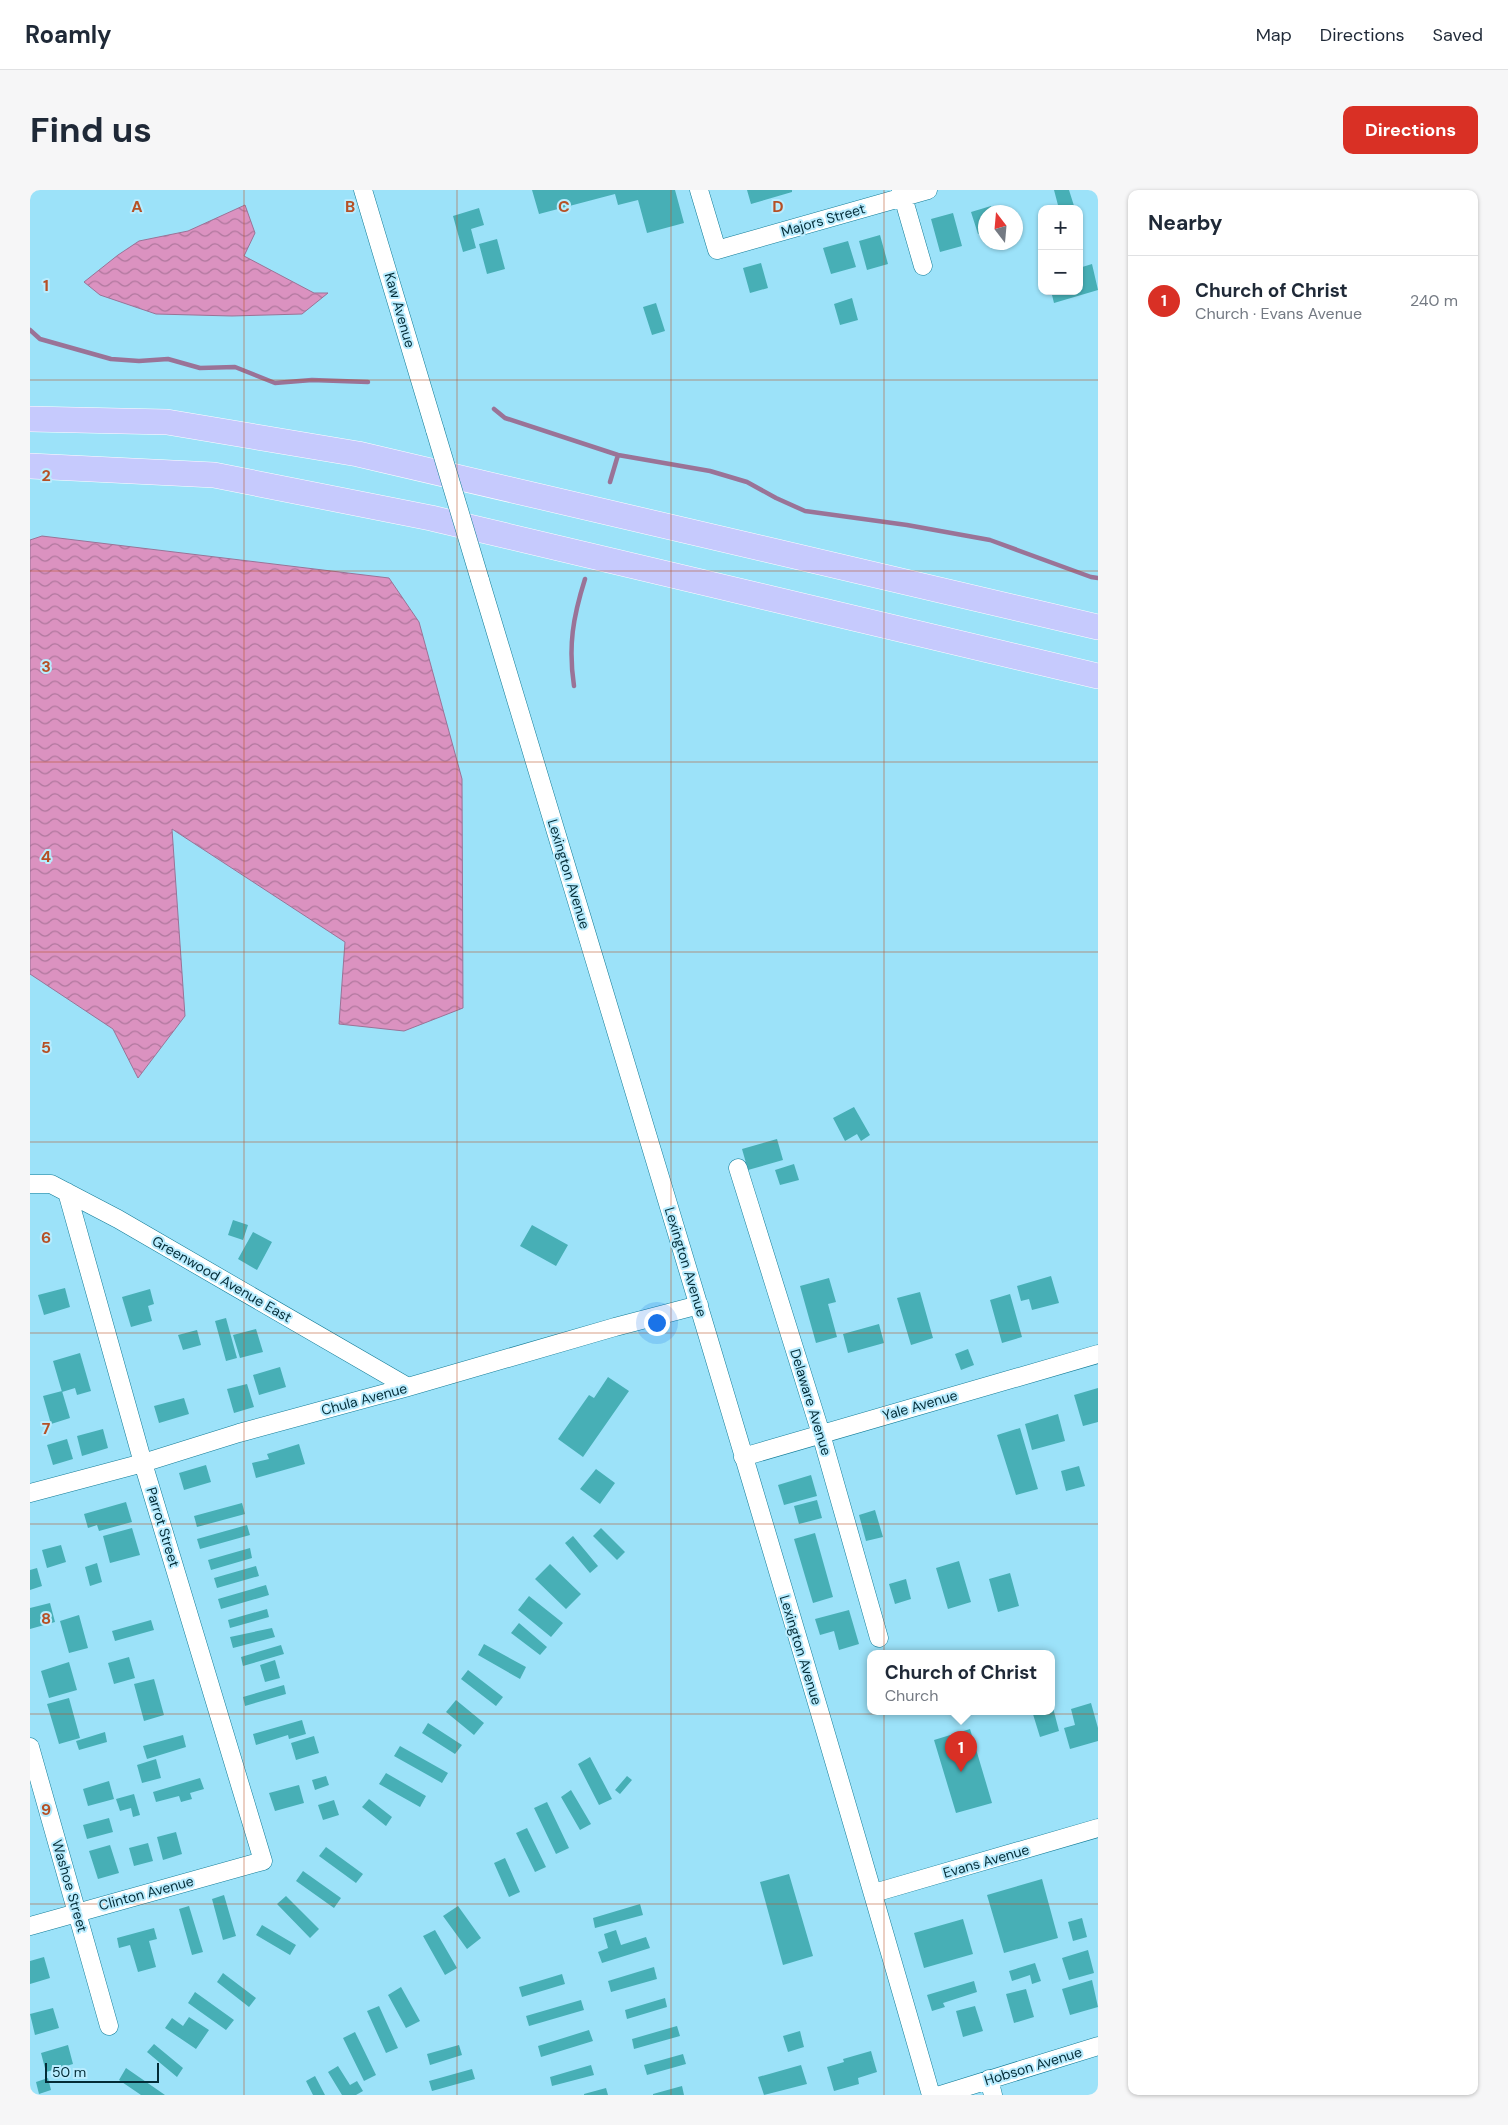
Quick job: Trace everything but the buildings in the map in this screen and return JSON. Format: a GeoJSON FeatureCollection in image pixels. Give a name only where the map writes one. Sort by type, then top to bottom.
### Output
{"type":"FeatureCollection","features":[{"type":"Feature","properties":{"kind":"highway"},"geometry":{"type":"LineString","coordinates":[[30,418],[167,422],[358,454],[1098,627]]}},
{"type":"Feature","properties":{"kind":"highway"},"geometry":{"type":"LineString","coordinates":[[30,466],[214,475],[432,518],[1098,676]]}},
{"type":"Feature","properties":{"kind":"street","name":"Kaw Avenue"},"geometry":{"type":"LineString","coordinates":[[364,190],[435,430]]}},
{"type":"Feature","properties":{"kind":"street","name":"Majors Street"},"geometry":{"type":"LineString","coordinates":[[699,190],[717,250],[902,194],[928,190]]}},
{"type":"Feature","properties":{"kind":"street"},"geometry":{"type":"LineString","coordinates":[[902,194],[923,266]]}},
{"type":"Feature","properties":{"kind":"street","name":"Lexington Avenue"},"geometry":{"type":"LineString","coordinates":[[435,430],[699,1305],[874,1893],[932,2095]]}},
{"type":"Feature","properties":{"kind":"street","name":"Delaware Avenue"},"geometry":{"type":"LineString","coordinates":[[738,1168],[822,1434],[879,1638]]}},
{"type":"Feature","properties":{"kind":"street","name":"Greenwood Avenue East"},"geometry":{"type":"LineString","coordinates":[[30,1184],[50,1184],[118,1219],[408,1387]]}},
{"type":"Feature","properties":{"kind":"street","name":"Parrot Street"},"geometry":{"type":"LineString","coordinates":[[67,1192],[143,1463],[263,1861]]}},
{"type":"Feature","properties":{"kind":"street","name":"Chula Avenue"},"geometry":{"type":"LineString","coordinates":[[30,1493],[143,1463],[239,1433],[699,1305]]}},
{"type":"Feature","properties":{"kind":"street","name":"Yale Avenue"},"geometry":{"type":"LineString","coordinates":[[743,1457],[1098,1354]]}},
{"type":"Feature","properties":{"kind":"street","name":"Washoe Street"},"geometry":{"type":"LineString","coordinates":[[30,1748],[109,2026]]}},
{"type":"Feature","properties":{"kind":"street","name":"Evans Avenue"},"geometry":{"type":"LineString","coordinates":[[874,1893],[1098,1828]]}},
{"type":"Feature","properties":{"kind":"street","name":"Clinton Avenue"},"geometry":{"type":"LineString","coordinates":[[30,1926],[263,1861]]}},
{"type":"Feature","properties":{"kind":"street","name":"Hobson Avenue"},"geometry":{"type":"LineString","coordinates":[[940,2095],[991,2087],[1098,2046]]}},
{"type":"Feature","properties":{"kind":"water"},"geometry":{"type":"Polygon","coordinates":[[[245,205],[255,233],[244,256],[314,293],[328,293],[302,314],[232,316],[156,314],[100,295],[84,282],[139,241],[188,231],[245,205]]]}},
{"type":"Feature","properties":{"kind":"water"},"geometry":{"type":"Polygon","coordinates":[[[42,536],[389,578],[419,622],[462,779],[463,1008],[404,1031],[339,1024],[345,942],[172,829],[185,1016],[138,1078],[113,1029],[30,974],[30,540],[42,536]]]}},
{"type":"Feature","properties":{"kind":"waterway"},"geometry":{"type":"LineString","coordinates":[[30,330],[40,339],[111,359],[139,361],[168,359],[200,368],[235,367],[275,383],[312,380],[368,382]]}},
{"type":"Feature","properties":{"kind":"waterway"},"geometry":{"type":"LineString","coordinates":[[494,409],[505,418],[618,455],[710,471],[747,482],[805,511],[907,525],[990,540],[1098,578]]}},
{"type":"Feature","properties":{"kind":"waterway"},"geometry":{"type":"LineString","coordinates":[[610,482],[618,455]]}},
{"type":"Feature","properties":{"kind":"waterway"},"geometry":{"type":"LineString","coordinates":[[574,686],[571,658],[573,632],[577,606],[585,579]]}},
{"type":"Feature","properties":{"kind":"place","name":"Church of Christ"},"geometry":{"type":"Point","coordinates":[961,1772]}}]}
